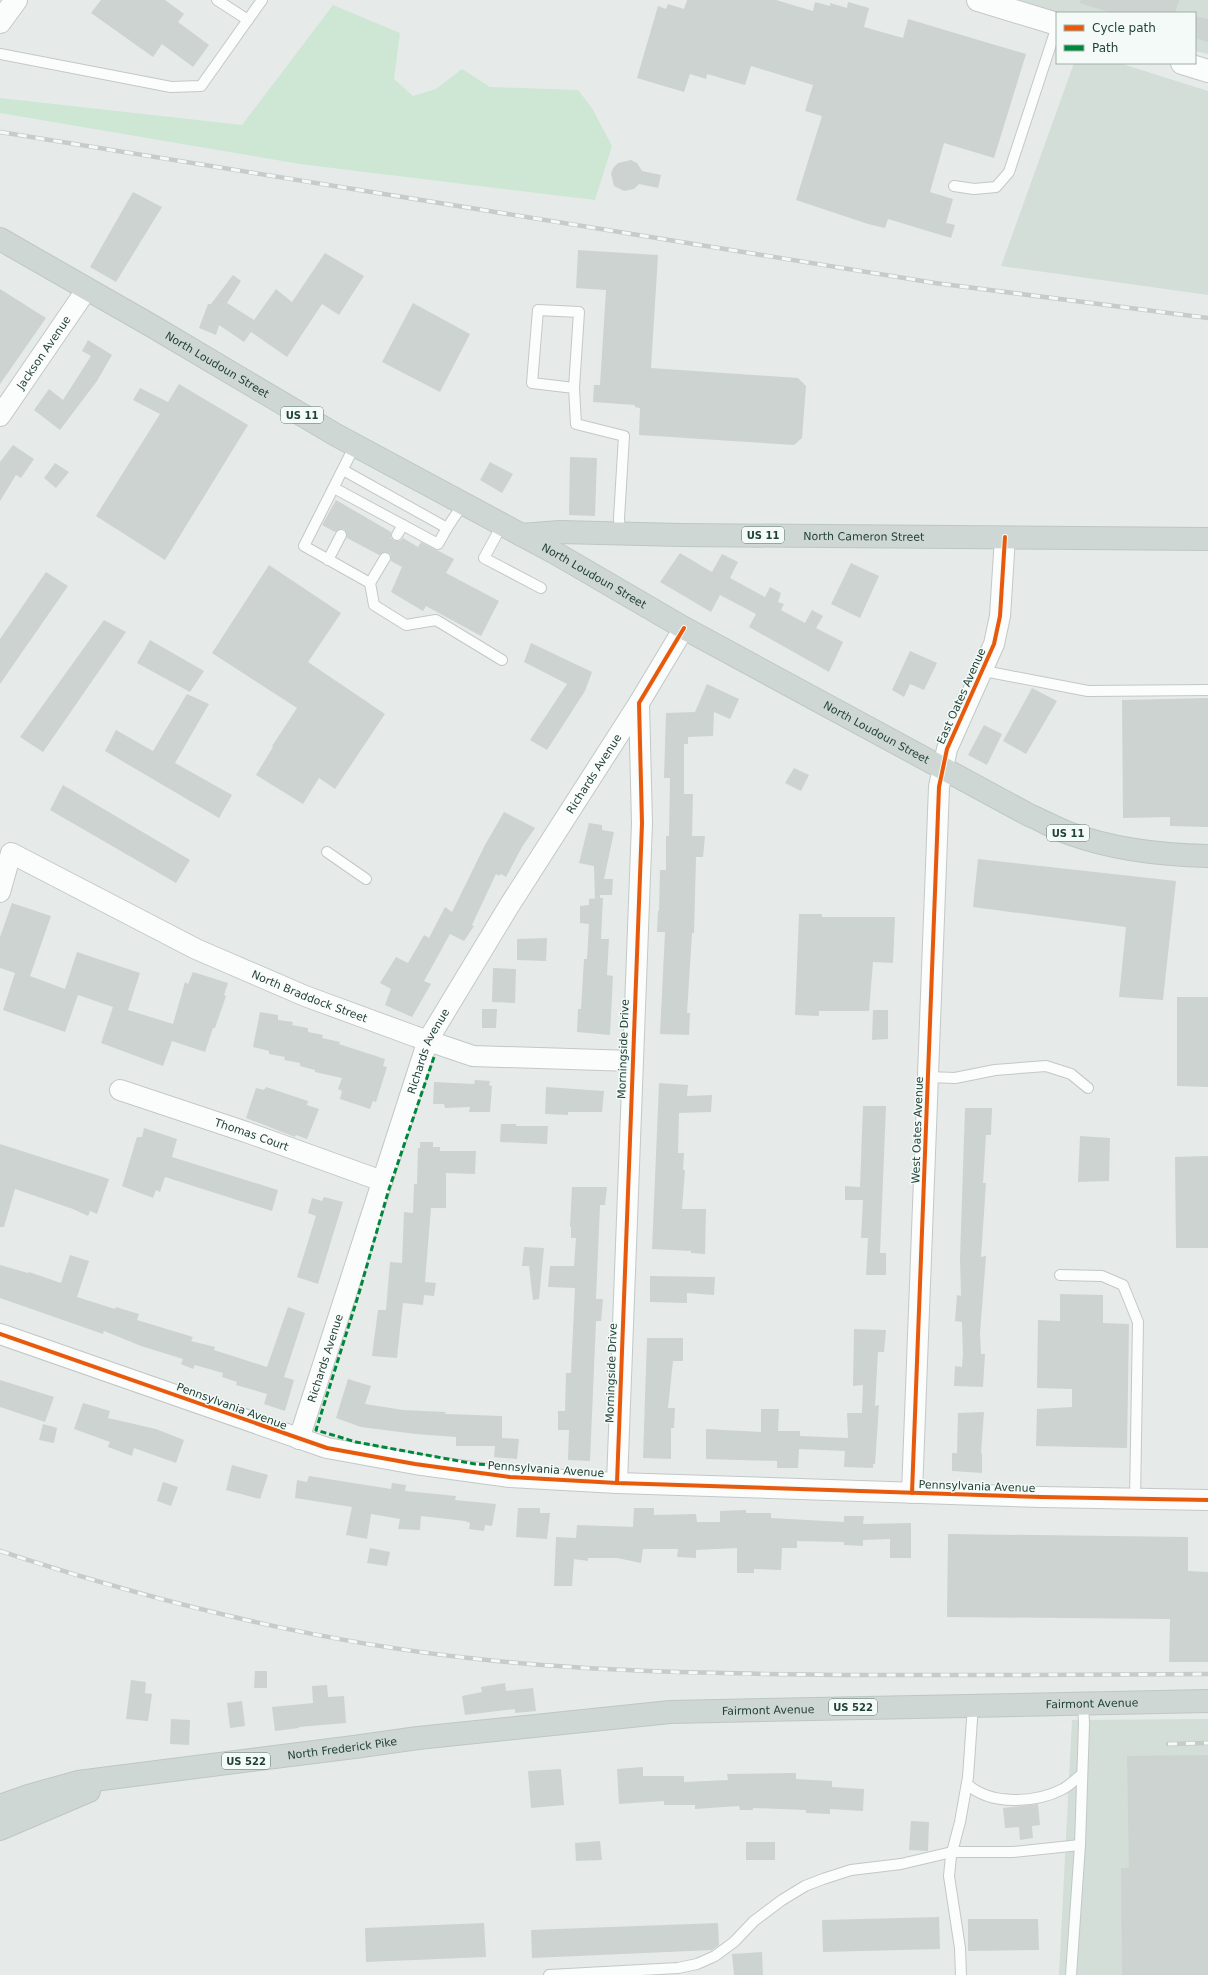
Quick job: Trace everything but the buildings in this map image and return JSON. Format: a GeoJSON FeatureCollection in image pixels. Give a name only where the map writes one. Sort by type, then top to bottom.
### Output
{"type":"FeatureCollection","features":[{"type":"Feature","properties":{"kind":"main road","name":"North Loudoun Street"},"geometry":{"type":"LineString","coordinates":[[0,239],[355,445],[557,554],[684,628],[1029,815],[1070,834],[1098,843],[1161,854],[1208,856]]}},
{"type":"Feature","properties":{"kind":"main road","name":"North Cameron Street"},"geometry":{"type":"LineString","coordinates":[[511,530],[620,534],[1208,539]]}},
{"type":"Feature","properties":{"kind":"main road"},"geometry":{"type":"LineString","coordinates":[[557,554],[568,532]]}},
{"type":"Feature","properties":{"kind":"main road","name":"Fairmont Avenue"},"geometry":{"type":"LineString","coordinates":[[498,1729],[670,1712],[1208,1701]]}},
{"type":"Feature","properties":{"kind":"main road","name":"North Frederick Pike"},"geometry":{"type":"LineString","coordinates":[[0,1806],[28,1796],[78,1782],[498,1729]]}},
{"type":"Feature","properties":{"kind":"main road","name":"North Frederick Pike"},"geometry":{"type":"LineString","coordinates":[[0,1829],[84,1792],[139,1775]]}},
{"type":"Feature","properties":{"kind":"street"},"geometry":{"type":"LineString","coordinates":[[0,22],[16,0]]}},
{"type":"Feature","properties":{"kind":"street"},"geometry":{"type":"LineString","coordinates":[[978,0],[1056,25]]}},
{"type":"Feature","properties":{"kind":"street"},"geometry":{"type":"LineString","coordinates":[[1185,64],[1208,71]]}},
{"type":"Feature","properties":{"kind":"street","name":"Jackson Avenue"},"geometry":{"type":"LineString","coordinates":[[0,416],[87,289]]}},
{"type":"Feature","properties":{"kind":"street","name":"East Oates Avenue"},"geometry":{"type":"LineString","coordinates":[[942,767],[947,749],[984,670],[994,644],[1000,616],[1005,537]]}},
{"type":"Feature","properties":{"kind":"street"},"geometry":{"type":"LineString","coordinates":[[639,703],[684,628]]}},
{"type":"Feature","properties":{"kind":"street","name":"Richards Avenue"},"geometry":{"type":"LineString","coordinates":[[298,1439],[428,1040],[509,906],[639,703]]}},
{"type":"Feature","properties":{"kind":"street","name":"Morningside Drive"},"geometry":{"type":"LineString","coordinates":[[616,1483],[642,823],[639,703]]}},
{"type":"Feature","properties":{"kind":"street","name":"West Oates Avenue"},"geometry":{"type":"LineString","coordinates":[[912,1493],[939,787],[942,767]]}},
{"type":"Feature","properties":{"kind":"street","name":"North Braddock Street"},"geometry":{"type":"LineString","coordinates":[[0,892],[10,853],[196,949],[305,996],[473,1056],[632,1061]]}},
{"type":"Feature","properties":{"kind":"street","name":"Thomas Court"},"geometry":{"type":"LineString","coordinates":[[120,1090],[246,1132],[382,1181]]}},
{"type":"Feature","properties":{"kind":"street","name":"Pennsylvania Avenue"},"geometry":{"type":"LineString","coordinates":[[0,1334],[327,1448],[431,1467],[510,1477],[616,1483],[912,1493],[1208,1500]]}},
{"type":"Feature","properties":{"kind":"lane"},"geometry":{"type":"LineString","coordinates":[[218,0],[248,20]]}},
{"type":"Feature","properties":{"kind":"lane"},"geometry":{"type":"LineString","coordinates":[[0,54],[171,87],[201,86],[262,0]]}},
{"type":"Feature","properties":{"kind":"lane"},"geometry":{"type":"LineString","coordinates":[[954,186],[974,189],[996,187],[1009,172],[1056,28]]}},
{"type":"Feature","properties":{"kind":"lane"},"geometry":{"type":"LineString","coordinates":[[574,388],[532,382],[538,310],[579,312],[574,388],[576,424],[624,436],[619,518],[620,534]]}},
{"type":"Feature","properties":{"kind":"lane"},"geometry":{"type":"LineString","coordinates":[[355,445],[304,546],[370,583]]}},
{"type":"Feature","properties":{"kind":"lane"},"geometry":{"type":"LineString","coordinates":[[343,470],[447,528]]}},
{"type":"Feature","properties":{"kind":"lane"},"geometry":{"type":"LineString","coordinates":[[334,488],[438,544],[464,504]]}},
{"type":"Feature","properties":{"kind":"lane"},"geometry":{"type":"LineString","coordinates":[[354,510],[359,501]]}},
{"type":"Feature","properties":{"kind":"lane"},"geometry":{"type":"LineString","coordinates":[[397,535],[403,525]]}},
{"type":"Feature","properties":{"kind":"lane"},"geometry":{"type":"LineString","coordinates":[[511,530],[484,558],[541,588]]}},
{"type":"Feature","properties":{"kind":"lane"},"geometry":{"type":"LineString","coordinates":[[328,560],[342,535]]}},
{"type":"Feature","properties":{"kind":"lane"},"geometry":{"type":"LineString","coordinates":[[385,558],[370,583],[374,605],[406,625],[436,620],[502,660]]}},
{"type":"Feature","properties":{"kind":"lane"},"geometry":{"type":"LineString","coordinates":[[984,670],[1088,690],[1208,690]]}},
{"type":"Feature","properties":{"kind":"lane"},"geometry":{"type":"LineString","coordinates":[[327,852],[366,879]]}},
{"type":"Feature","properties":{"kind":"lane"},"geometry":{"type":"LineString","coordinates":[[928,1077],[955,1078],[995,1070],[1046,1066],[1071,1074],[1088,1088]]}},
{"type":"Feature","properties":{"kind":"lane"},"geometry":{"type":"LineString","coordinates":[[1060,1275],[1102,1276],[1123,1285],[1138,1322],[1135,1499]]}},
{"type":"Feature","properties":{"kind":"lane"},"geometry":{"type":"LineString","coordinates":[[1071,1975],[1080,1845],[1083,1704]]}},
{"type":"Feature","properties":{"kind":"lane"},"geometry":{"type":"LineString","coordinates":[[961,1975],[960,1948],[950,1884],[952,1852],[967,1784],[973,1705]]}},
{"type":"Feature","properties":{"kind":"lane"},"geometry":{"type":"LineString","coordinates":[[967,1784],[973,1790],[983,1794],[1015,1800],[1041,1797],[1064,1788],[1082,1774]]}},
{"type":"Feature","properties":{"kind":"lane"},"geometry":{"type":"LineString","coordinates":[[549,1975],[678,1968],[697,1964],[715,1956],[782,1900],[817,1881],[852,1870],[901,1864],[952,1852],[1014,1852],[1080,1845]]}},
{"type":"Feature","properties":{"kind":"shaded area"},"geometry":{"type":"Polygon","coordinates":[[[1012,0],[1208,0],[1208,54],[1196,51],[1196,12],[1056,12],[1012,0]]]}},
{"type":"Feature","properties":{"kind":"shaded area"},"geometry":{"type":"Polygon","coordinates":[[[1074,64],[1122,64],[1208,91],[1208,295],[1001,266],[1074,64]]]}},
{"type":"Feature","properties":{"kind":"shaded area"},"geometry":{"type":"Polygon","coordinates":[[[1208,1719],[1208,1975],[1059,1975],[1072,1720],[1208,1719]]]}},
{"type":"Feature","properties":{"kind":"green space"},"geometry":{"type":"Polygon","coordinates":[[[333,5],[400,33],[394,79],[413,96],[436,89],[462,69],[490,87],[578,90],[592,108],[612,146],[595,200],[300,164],[0,113],[0,98],[242,125],[333,5]]]}},
{"type":"Feature","properties":{"kind":"railway"},"geometry":{"type":"LineString","coordinates":[[0,132],[935,283],[1208,318]]}},
{"type":"Feature","properties":{"kind":"railway"},"geometry":{"type":"LineString","coordinates":[[0,1551],[117,1587],[236,1618],[296,1631],[417,1652],[526,1664],[623,1670],[719,1673],[864,1675],[1208,1674]]}},
{"type":"Feature","properties":{"kind":"railway"},"geometry":{"type":"LineString","coordinates":[[1168,1744],[1208,1743]]}},
{"type":"Feature","properties":{"kind":"marked path"},"geometry":{"type":"LineString","coordinates":[[434,1057],[389,1189],[359,1293],[316,1430],[356,1442],[475,1464],[494,1465]]}},
{"type":"Feature","properties":{"kind":"cycle path"},"geometry":{"type":"LineString","coordinates":[[912,1493],[939,787],[947,749],[994,644],[1000,616],[1005,537]]}},
{"type":"Feature","properties":{"kind":"cycle path"},"geometry":{"type":"LineString","coordinates":[[617,1483],[642,823],[639,703],[684,628]]}},
{"type":"Feature","properties":{"kind":"cycle path"},"geometry":{"type":"LineString","coordinates":[[0,1334],[327,1448],[415,1464],[510,1477],[617,1483],[1041,1497],[1208,1500]]}}]}
